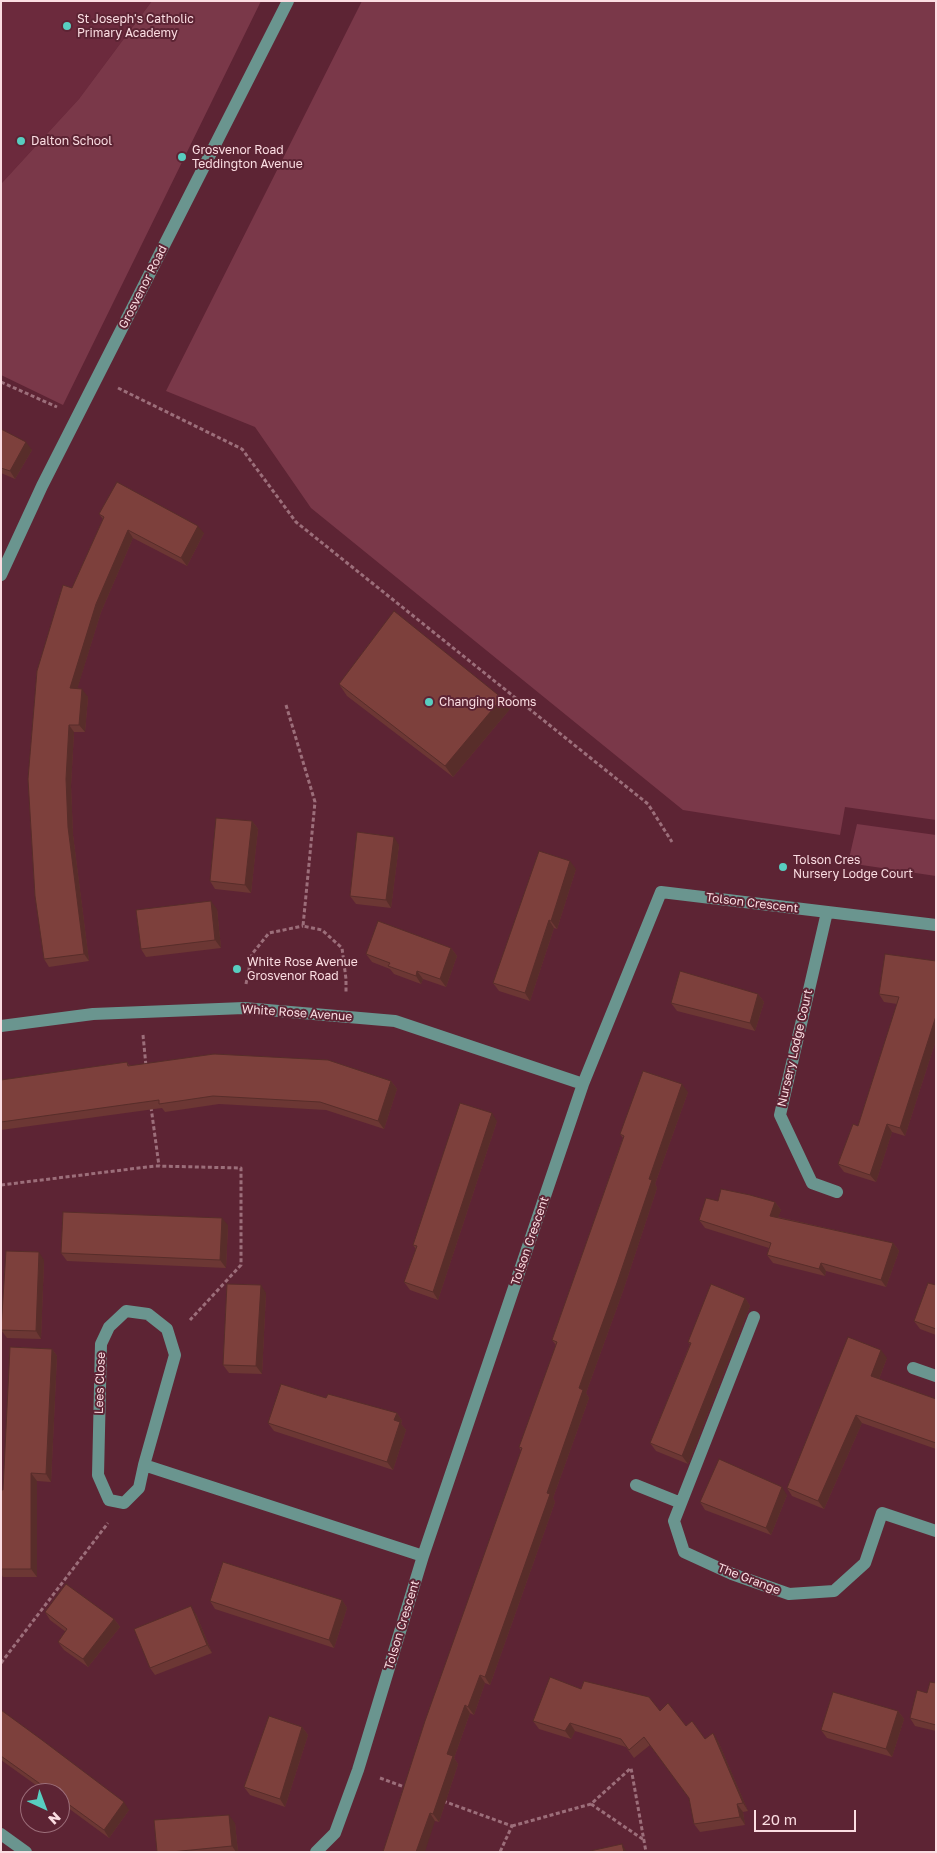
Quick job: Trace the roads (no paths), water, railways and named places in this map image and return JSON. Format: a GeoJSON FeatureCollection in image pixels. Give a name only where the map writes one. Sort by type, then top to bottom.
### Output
{"type":"FeatureCollection","features":[{"type":"Feature","properties":{"kind":"street","name":"Grosvenor Road"},"geometry":{"type":"LineString","coordinates":[[1,575],[97,378],[288,1]]}},
{"type":"Feature","properties":{"kind":"street","name":"Tolson Crescent"},"geometry":{"type":"LineString","coordinates":[[316,1852],[335,1833],[358,1770],[423,1556],[583,1084],[661,892],[936,925]]}},
{"type":"Feature","properties":{"kind":"street","name":"Nursery Lodge Court"},"geometry":{"type":"LineString","coordinates":[[827,912],[780,1115],[812,1184],[837,1192]]}},
{"type":"Feature","properties":{"kind":"street","name":"White Rose Avenue"},"geometry":{"type":"LineString","coordinates":[[1,1026],[93,1014],[247,1009],[395,1021],[583,1084]]}},
{"type":"Feature","properties":{"kind":"street","name":"Lees Close"},"geometry":{"type":"LineString","coordinates":[[126,1311],[148,1314],[167,1329],[175,1355],[144,1465],[139,1488],[124,1503],[109,1500],[98,1475],[101,1344],[109,1327],[126,1311]]}},
{"type":"Feature","properties":{"kind":"street","name":"The Grange"},"geometry":{"type":"LineString","coordinates":[[754,1317],[674,1522],[684,1552],[732,1574],[789,1594],[834,1591],[865,1563],[882,1513],[936,1531]]}},
{"type":"Feature","properties":{"kind":"street"},"geometry":{"type":"LineString","coordinates":[[913,1368],[936,1376]]}},
{"type":"Feature","properties":{"kind":"street"},"geometry":{"type":"LineString","coordinates":[[144,1465],[423,1556]]}},
{"type":"Feature","properties":{"kind":"street"},"geometry":{"type":"LineString","coordinates":[[636,1485],[681,1503]]}},
{"type":"Feature","properties":{"kind":"street"},"geometry":{"type":"LineString","coordinates":[[1,1834],[26,1852]]}},
{"type":"Feature","properties":{"kind":"place","name":"St Joseph's Catholic Primary Academy"},"geometry":{"type":"Point","coordinates":[67,26]}},
{"type":"Feature","properties":{"kind":"place","name":"Dalton School"},"geometry":{"type":"Point","coordinates":[21,141]}},
{"type":"Feature","properties":{"kind":"place","name":"Grosvenor Road Teddington Avenue"},"geometry":{"type":"Point","coordinates":[182,157]}},
{"type":"Feature","properties":{"kind":"place","name":"Changing Rooms"},"geometry":{"type":"Point","coordinates":[429,702]}},
{"type":"Feature","properties":{"kind":"place","name":"Tolson Cres Nursery Lodge Court"},"geometry":{"type":"Point","coordinates":[783,867]}},
{"type":"Feature","properties":{"kind":"place","name":"White Rose Avenue Grosvenor Road"},"geometry":{"type":"Point","coordinates":[237,969]}}]}
